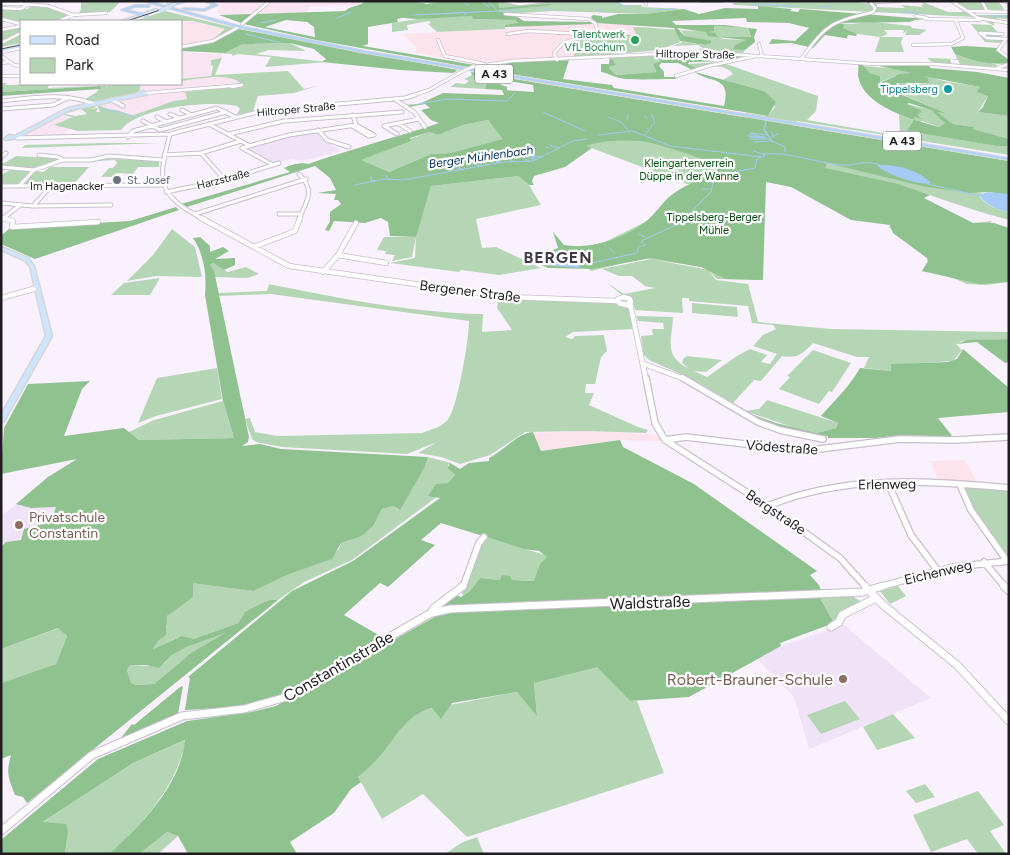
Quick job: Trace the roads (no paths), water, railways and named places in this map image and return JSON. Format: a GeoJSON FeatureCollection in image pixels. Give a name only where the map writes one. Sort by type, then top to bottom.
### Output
{"type":"FeatureCollection","features":[{"type":"Feature","properties":{"kind":"highway","name":"A 43"},"geometry":{"type":"LineString","coordinates":[[143,1],[240,26],[389,56],[1009,158]]}},
{"type":"Feature","properties":{"kind":"highway","name":"A 43"},"geometry":{"type":"LineString","coordinates":[[149,1],[282,35],[744,115]]}},
{"type":"Feature","properties":{"kind":"highway"},"geometry":{"type":"LineString","coordinates":[[155,1],[282,35]]}},
{"type":"Feature","properties":{"kind":"highway"},"geometry":{"type":"LineString","coordinates":[[175,3],[187,1]]}},
{"type":"Feature","properties":{"kind":"highway"},"geometry":{"type":"LineString","coordinates":[[168,5],[197,10],[216,5],[205,1]]}},
{"type":"Feature","properties":{"kind":"highway"},"geometry":{"type":"LineString","coordinates":[[210,1],[218,4],[213,13],[230,21]]}},
{"type":"Feature","properties":{"kind":"highway"},"geometry":{"type":"LineString","coordinates":[[126,4],[121,10],[136,16],[133,18]]}},
{"type":"Feature","properties":{"kind":"highway"},"geometry":{"type":"LineString","coordinates":[[144,16],[133,18],[123,10],[135,6],[153,6],[240,26]]}},
{"type":"Feature","properties":{"kind":"highway"},"geometry":{"type":"LineString","coordinates":[[133,18],[156,11]]}},
{"type":"Feature","properties":{"kind":"highway"},"geometry":{"type":"LineString","coordinates":[[128,13],[144,16]]}},
{"type":"Feature","properties":{"kind":"main road"},"geometry":{"type":"LineString","coordinates":[[133,18],[144,16],[180,1]]}},
{"type":"Feature","properties":{"kind":"main road"},"geometry":{"type":"LineString","coordinates":[[144,16],[175,3]]}},
{"type":"Feature","properties":{"kind":"main road"},"geometry":{"type":"LineString","coordinates":[[1,52],[20,47]]}},
{"type":"Feature","properties":{"kind":"main road"},"geometry":{"type":"LineString","coordinates":[[142,92],[144,85]]}},
{"type":"Feature","properties":{"kind":"main road"},"geometry":{"type":"LineString","coordinates":[[136,95],[142,92],[147,94]]}},
{"type":"Feature","properties":{"kind":"main road"},"geometry":{"type":"LineString","coordinates":[[9,138],[64,111],[147,94]]}},
{"type":"Feature","properties":{"kind":"main road"},"geometry":{"type":"LineString","coordinates":[[1,421],[49,336],[32,266],[28,260],[2,250]]}},
{"type":"Feature","properties":{"kind":"street"},"geometry":{"type":"LineString","coordinates":[[182,47],[213,41],[240,26],[270,1]]}},
{"type":"Feature","properties":{"kind":"street"},"geometry":{"type":"LineString","coordinates":[[506,1],[519,4],[546,1]]}},
{"type":"Feature","properties":{"kind":"street"},"geometry":{"type":"LineString","coordinates":[[701,1],[722,1]]}},
{"type":"Feature","properties":{"kind":"street"},"geometry":{"type":"LineString","coordinates":[[859,1],[900,1]]}},
{"type":"Feature","properties":{"kind":"street"},"geometry":{"type":"LineString","coordinates":[[952,1],[983,20]]}},
{"type":"Feature","properties":{"kind":"street"},"geometry":{"type":"LineString","coordinates":[[1002,1],[1009,2]]}},
{"type":"Feature","properties":{"kind":"street"},"geometry":{"type":"LineString","coordinates":[[717,2],[718,6]]}},
{"type":"Feature","properties":{"kind":"street"},"geometry":{"type":"LineString","coordinates":[[802,58],[817,37],[834,22],[873,12],[875,8],[873,2]]}},
{"type":"Feature","properties":{"kind":"street"},"geometry":{"type":"LineString","coordinates":[[1,4],[20,3],[48,6],[73,15]]}},
{"type":"Feature","properties":{"kind":"street"},"geometry":{"type":"LineString","coordinates":[[983,3],[987,11]]}},
{"type":"Feature","properties":{"kind":"street"},"geometry":{"type":"LineString","coordinates":[[1,8],[20,9],[27,5]]}},
{"type":"Feature","properties":{"kind":"street"},"geometry":{"type":"LineString","coordinates":[[966,11],[1009,12]]}},
{"type":"Feature","properties":{"kind":"street"},"geometry":{"type":"LineString","coordinates":[[61,20],[73,15],[106,13]]}},
{"type":"Feature","properties":{"kind":"street"},"geometry":{"type":"LineString","coordinates":[[505,14],[592,20],[598,32],[566,42],[557,48],[554,53],[557,60]]}},
{"type":"Feature","properties":{"kind":"street"},"geometry":{"type":"LineString","coordinates":[[916,16],[932,19]]}},
{"type":"Feature","properties":{"kind":"street"},"geometry":{"type":"LineString","coordinates":[[541,17],[549,19],[555,17]]}},
{"type":"Feature","properties":{"kind":"street"},"geometry":{"type":"LineString","coordinates":[[1,19],[20,25]]}},
{"type":"Feature","properties":{"kind":"street"},"geometry":{"type":"LineString","coordinates":[[925,19],[983,20],[1009,23]]}},
{"type":"Feature","properties":{"kind":"street"},"geometry":{"type":"LineString","coordinates":[[914,45],[952,44],[963,38],[956,21]]}},
{"type":"Feature","properties":{"kind":"street"},"geometry":{"type":"LineString","coordinates":[[996,22],[996,27],[1007,39]]}},
{"type":"Feature","properties":{"kind":"street"},"geometry":{"type":"LineString","coordinates":[[1,30],[20,25]]}},
{"type":"Feature","properties":{"kind":"street"},"geometry":{"type":"LineString","coordinates":[[1007,39],[987,38],[980,33],[1009,31]]}},
{"type":"Feature","properties":{"kind":"street"},"geometry":{"type":"LineString","coordinates":[[508,34],[572,32],[585,36]]}},
{"type":"Feature","properties":{"kind":"street"},"geometry":{"type":"LineString","coordinates":[[1,43],[20,34]]}},
{"type":"Feature","properties":{"kind":"street"},"geometry":{"type":"LineString","coordinates":[[2,36],[13,37]]}},
{"type":"Feature","properties":{"kind":"street"},"geometry":{"type":"LineString","coordinates":[[1000,53],[999,49],[1007,39]]}},
{"type":"Feature","properties":{"kind":"street","name":"Hiltroper Straße"},"geometry":{"type":"LineString","coordinates":[[438,40],[445,56],[485,64]]}},
{"type":"Feature","properties":{"kind":"street"},"geometry":{"type":"LineString","coordinates":[[1003,43],[1009,44]]}},
{"type":"Feature","properties":{"kind":"street"},"geometry":{"type":"LineString","coordinates":[[759,44],[758,47],[762,56]]}},
{"type":"Feature","properties":{"kind":"street"},"geometry":{"type":"LineString","coordinates":[[1,52],[9,62]]}},
{"type":"Feature","properties":{"kind":"street","name":"Hiltroper Straße"},"geometry":{"type":"LineString","coordinates":[[9,138],[128,137],[170,134],[272,110],[396,100],[425,92],[463,71],[485,64],[655,53],[762,56],[873,64],[929,64],[997,69],[999,66],[1009,64]]}},
{"type":"Feature","properties":{"kind":"street"},"geometry":{"type":"LineString","coordinates":[[1000,53],[1009,53]]}},
{"type":"Feature","properties":{"kind":"street"},"geometry":{"type":"LineString","coordinates":[[1000,53],[1009,58]]}},
{"type":"Feature","properties":{"kind":"street","name":"Hiltroper Straße"},"geometry":{"type":"LineString","coordinates":[[676,76],[708,66],[750,59],[756,56]]}},
{"type":"Feature","properties":{"kind":"street"},"geometry":{"type":"LineString","coordinates":[[1,63],[9,62],[20,66]]}},
{"type":"Feature","properties":{"kind":"street"},"geometry":{"type":"LineString","coordinates":[[997,69],[1009,70]]}},
{"type":"Feature","properties":{"kind":"street"},"geometry":{"type":"LineString","coordinates":[[1,76],[20,76]]}},
{"type":"Feature","properties":{"kind":"street"},"geometry":{"type":"LineString","coordinates":[[2,82],[9,76]]}},
{"type":"Feature","properties":{"kind":"street"},"geometry":{"type":"LineString","coordinates":[[147,94],[232,87]]}},
{"type":"Feature","properties":{"kind":"street"},"geometry":{"type":"LineString","coordinates":[[75,98],[81,94]]}},
{"type":"Feature","properties":{"kind":"street"},"geometry":{"type":"LineString","coordinates":[[1,109],[53,106],[68,98]]}},
{"type":"Feature","properties":{"kind":"street"},"geometry":{"type":"LineString","coordinates":[[1,101],[75,98],[94,104]]}},
{"type":"Feature","properties":{"kind":"street"},"geometry":{"type":"LineString","coordinates":[[112,100],[123,106]]}},
{"type":"Feature","properties":{"kind":"street"},"geometry":{"type":"LineString","coordinates":[[396,100],[412,111],[425,127]]}},
{"type":"Feature","properties":{"kind":"street"},"geometry":{"type":"LineString","coordinates":[[198,108],[204,112]]}},
{"type":"Feature","properties":{"kind":"street"},"geometry":{"type":"LineString","coordinates":[[128,137],[132,132],[138,130],[219,108],[236,117]]}},
{"type":"Feature","properties":{"kind":"street"},"geometry":{"type":"LineString","coordinates":[[182,110],[192,115]]}},
{"type":"Feature","properties":{"kind":"street"},"geometry":{"type":"LineString","coordinates":[[143,121],[160,130],[226,112]]}},
{"type":"Feature","properties":{"kind":"street"},"geometry":{"type":"LineString","coordinates":[[228,134],[284,121],[402,112]]}},
{"type":"Feature","properties":{"kind":"street"},"geometry":{"type":"LineString","coordinates":[[170,114],[179,119]]}},
{"type":"Feature","properties":{"kind":"street"},"geometry":{"type":"LineString","coordinates":[[353,115],[354,126]]}},
{"type":"Feature","properties":{"kind":"street"},"geometry":{"type":"LineString","coordinates":[[157,117],[166,122]]}},
{"type":"Feature","properties":{"kind":"street"},"geometry":{"type":"LineString","coordinates":[[397,134],[384,126],[420,119]]}},
{"type":"Feature","properties":{"kind":"street"},"geometry":{"type":"LineString","coordinates":[[209,124],[250,146]]}},
{"type":"Feature","properties":{"kind":"street"},"geometry":{"type":"LineString","coordinates":[[399,124],[410,130]]}},
{"type":"Feature","properties":{"kind":"street"},"geometry":{"type":"LineString","coordinates":[[273,165],[242,148],[289,135],[354,126],[373,136],[369,136],[354,126]]}},
{"type":"Feature","properties":{"kind":"street"},"geometry":{"type":"LineString","coordinates":[[134,127],[138,130]]}},
{"type":"Feature","properties":{"kind":"street"},"geometry":{"type":"LineString","coordinates":[[318,130],[327,140],[349,146]]}},
{"type":"Feature","properties":{"kind":"street"},"geometry":{"type":"LineString","coordinates":[[162,185],[164,158],[170,134]]}},
{"type":"Feature","properties":{"kind":"street"},"geometry":{"type":"LineString","coordinates":[[1,167],[34,170],[63,160],[109,156],[164,158],[201,152],[241,141]]}},
{"type":"Feature","properties":{"kind":"street"},"geometry":{"type":"LineString","coordinates":[[201,152],[225,180]]}},
{"type":"Feature","properties":{"kind":"street"},"geometry":{"type":"LineString","coordinates":[[1,157],[6,153]]}},
{"type":"Feature","properties":{"kind":"street"},"geometry":{"type":"LineString","coordinates":[[39,156],[61,158],[63,160]]}},
{"type":"Feature","properties":{"kind":"street","name":"Harzstraße"},"geometry":{"type":"LineString","coordinates":[[166,192],[225,180],[279,163]]}},
{"type":"Feature","properties":{"kind":"street"},"geometry":{"type":"LineString","coordinates":[[19,186],[34,170]]}},
{"type":"Feature","properties":{"kind":"street"},"geometry":{"type":"LineString","coordinates":[[254,247],[295,231],[308,194],[306,180],[299,174]]}},
{"type":"Feature","properties":{"kind":"street"},"geometry":{"type":"LineString","coordinates":[[194,214],[306,180]]}},
{"type":"Feature","properties":{"kind":"street","name":"Im Hagenacker"},"geometry":{"type":"LineString","coordinates":[[1,186],[162,185]]}},
{"type":"Feature","properties":{"kind":"street","name":"Bergener Straße"},"geometry":{"type":"LineString","coordinates":[[162,185],[176,203],[288,266],[506,297],[617,301],[629,305],[644,364]]}},
{"type":"Feature","properties":{"kind":"street"},"geometry":{"type":"LineString","coordinates":[[33,206],[51,186]]}},
{"type":"Feature","properties":{"kind":"street"},"geometry":{"type":"LineString","coordinates":[[1,203],[19,206],[111,205]]}},
{"type":"Feature","properties":{"kind":"street"},"geometry":{"type":"LineString","coordinates":[[19,206],[3,218],[3,220],[13,222],[14,227],[98,222]]}},
{"type":"Feature","properties":{"kind":"street"},"geometry":{"type":"LineString","coordinates":[[279,214],[301,214]]}},
{"type":"Feature","properties":{"kind":"street"},"geometry":{"type":"LineString","coordinates":[[323,272],[338,255],[356,224]]}},
{"type":"Feature","properties":{"kind":"street"},"geometry":{"type":"LineString","coordinates":[[338,255],[386,262]]}},
{"type":"Feature","properties":{"kind":"street"},"geometry":{"type":"LineString","coordinates":[[1,298],[37,288]]}},
{"type":"Feature","properties":{"kind":"street"},"geometry":{"type":"LineString","coordinates":[[644,364],[688,380],[729,407],[758,422],[780,430],[824,439]]}},
{"type":"Feature","properties":{"kind":"street"},"geometry":{"type":"LineString","coordinates":[[644,364],[655,423],[665,440]]}},
{"type":"Feature","properties":{"kind":"street","name":"Vödestraße"},"geometry":{"type":"LineString","coordinates":[[665,440],[686,437],[803,451],[834,449],[900,439],[955,440],[1009,436]]}},
{"type":"Feature","properties":{"kind":"street","name":"Bergstraße"},"geometry":{"type":"LineString","coordinates":[[665,440],[768,506],[840,558],[876,598],[957,665],[1009,721]]}},
{"type":"Feature","properties":{"kind":"street"},"geometry":{"type":"LineString","coordinates":[[888,483],[911,534],[938,571]]}},
{"type":"Feature","properties":{"kind":"street","name":"Erlenweg"},"geometry":{"type":"LineString","coordinates":[[768,506],[783,499],[817,490],[849,485],[888,483],[960,484],[1009,488]]}},
{"type":"Feature","properties":{"kind":"street"},"geometry":{"type":"LineString","coordinates":[[960,484],[974,514],[1008,561]]}},
{"type":"Feature","properties":{"kind":"street","name":"Constantinstraße"},"geometry":{"type":"LineString","coordinates":[[1,831],[92,756],[182,716],[244,709],[283,698],[431,613],[434,608],[463,587],[479,543],[484,537]]}},
{"type":"Feature","properties":{"kind":"street","name":"Eichenweg"},"geometry":{"type":"LineString","coordinates":[[869,590],[938,571],[984,562],[1008,561]]}},
{"type":"Feature","properties":{"kind":"street"},"geometry":{"type":"LineString","coordinates":[[984,562],[1009,592]]}},
{"type":"Feature","properties":{"kind":"street","name":"Waldstraße"},"geometry":{"type":"LineString","coordinates":[[431,613],[450,609],[798,596],[869,590]]}},
{"type":"Feature","properties":{"kind":"street"},"geometry":{"type":"LineString","coordinates":[[830,627],[837,624],[842,614],[876,598]]}},
{"type":"Feature","properties":{"kind":"water"},"geometry":{"type":"Polygon","coordinates":[[[877,165],[906,168],[920,174],[931,183],[919,183],[903,178],[886,172],[877,165]]]}},
{"type":"Feature","properties":{"kind":"water"},"geometry":{"type":"Polygon","coordinates":[[[988,192],[1009,194],[1009,212],[992,206],[979,195],[988,192]]]}},
{"type":"Feature","properties":{"kind":"water"},"geometry":{"type":"Polygon","coordinates":[[[555,251],[561,252],[580,266],[579,268],[545,265],[535,260],[555,251]]]}},
{"type":"Feature","properties":{"kind":"waterway"},"geometry":{"type":"LineString","coordinates":[[487,1],[496,9]]}},
{"type":"Feature","properties":{"kind":"waterway"},"geometry":{"type":"LineString","coordinates":[[614,1],[628,8]]}},
{"type":"Feature","properties":{"kind":"waterway"},"geometry":{"type":"LineString","coordinates":[[483,3],[489,7]]}},
{"type":"Feature","properties":{"kind":"waterway"},"geometry":{"type":"LineString","coordinates":[[754,4],[796,6]]}},
{"type":"Feature","properties":{"kind":"waterway"},"geometry":{"type":"LineString","coordinates":[[820,7],[831,6]]}},
{"type":"Feature","properties":{"kind":"waterway"},"geometry":{"type":"LineString","coordinates":[[541,9],[552,9]]}},
{"type":"Feature","properties":{"kind":"waterway"},"geometry":{"type":"LineString","coordinates":[[653,10],[675,9]]}},
{"type":"Feature","properties":{"kind":"waterway"},"geometry":{"type":"LineString","coordinates":[[454,13],[519,10]]}},
{"type":"Feature","properties":{"kind":"waterway"},"geometry":{"type":"LineString","coordinates":[[596,10],[604,11]]}},
{"type":"Feature","properties":{"kind":"waterway"},"geometry":{"type":"LineString","coordinates":[[337,18],[351,12]]}},
{"type":"Feature","properties":{"kind":"waterway"},"geometry":{"type":"LineString","coordinates":[[454,13],[463,12]]}},
{"type":"Feature","properties":{"kind":"waterway"},"geometry":{"type":"LineString","coordinates":[[901,12],[920,13]]}},
{"type":"Feature","properties":{"kind":"waterway"},"geometry":{"type":"LineString","coordinates":[[413,15],[454,13]]}},
{"type":"Feature","properties":{"kind":"waterway"},"geometry":{"type":"LineString","coordinates":[[446,14],[454,13]]}},
{"type":"Feature","properties":{"kind":"waterway"},"geometry":{"type":"LineString","coordinates":[[993,16],[1009,16]]}},
{"type":"Feature","properties":{"kind":"waterway"},"geometry":{"type":"LineString","coordinates":[[261,23],[276,20]]}},
{"type":"Feature","properties":{"kind":"waterway"},"geometry":{"type":"LineString","coordinates":[[246,34],[281,43]]}},
{"type":"Feature","properties":{"kind":"waterway"},"geometry":{"type":"LineString","coordinates":[[418,104],[448,99],[507,101],[515,93]]}},
{"type":"Feature","properties":{"kind":"waterway"},"geometry":{"type":"LineString","coordinates":[[104,109],[133,116]]}},
{"type":"Feature","properties":{"kind":"waterway"},"geometry":{"type":"LineString","coordinates":[[543,112],[585,131]]}},
{"type":"Feature","properties":{"kind":"waterway"},"geometry":{"type":"LineString","coordinates":[[627,119],[628,115]]}},
{"type":"Feature","properties":{"kind":"waterway"},"geometry":{"type":"LineString","coordinates":[[645,135],[655,122],[652,115]]}},
{"type":"Feature","properties":{"kind":"waterway"},"geometry":{"type":"LineString","coordinates":[[608,117],[621,122],[629,131]]}},
{"type":"Feature","properties":{"kind":"waterway"},"geometry":{"type":"LineString","coordinates":[[766,121],[764,131],[768,136]]}},
{"type":"Feature","properties":{"kind":"waterway"},"geometry":{"type":"LineString","coordinates":[[765,130],[768,136]]}},
{"type":"Feature","properties":{"kind":"waterway","name":"Berger Mühlenbach"},"geometry":{"type":"LineString","coordinates":[[598,135],[633,131],[670,146],[762,157]]}},
{"type":"Feature","properties":{"kind":"waterway"},"geometry":{"type":"LineString","coordinates":[[772,132],[773,137]]}},
{"type":"Feature","properties":{"kind":"waterway"},"geometry":{"type":"LineString","coordinates":[[751,133],[767,135]]}},
{"type":"Feature","properties":{"kind":"waterway"},"geometry":{"type":"LineString","coordinates":[[750,134],[759,136]]}},
{"type":"Feature","properties":{"kind":"waterway"},"geometry":{"type":"LineString","coordinates":[[773,136],[778,134]]}},
{"type":"Feature","properties":{"kind":"waterway"},"geometry":{"type":"LineString","coordinates":[[748,136],[765,137]]}},
{"type":"Feature","properties":{"kind":"waterway"},"geometry":{"type":"LineString","coordinates":[[768,136],[772,141]]}},
{"type":"Feature","properties":{"kind":"waterway"},"geometry":{"type":"LineString","coordinates":[[750,137],[766,138]]}},
{"type":"Feature","properties":{"kind":"waterway","name":"Berger Mühlenbach"},"geometry":{"type":"LineString","coordinates":[[559,148],[573,141],[587,139]]}},
{"type":"Feature","properties":{"kind":"waterway"},"geometry":{"type":"LineString","coordinates":[[749,139],[770,139]]}},
{"type":"Feature","properties":{"kind":"waterway"},"geometry":{"type":"LineString","coordinates":[[754,142],[772,141]]}},
{"type":"Feature","properties":{"kind":"waterway"},"geometry":{"type":"LineString","coordinates":[[772,141],[785,147],[785,152]]}},
{"type":"Feature","properties":{"kind":"waterway","name":"Berger Mühlenbach"},"geometry":{"type":"LineString","coordinates":[[550,145],[559,148]]}},
{"type":"Feature","properties":{"kind":"waterway"},"geometry":{"type":"LineString","coordinates":[[546,147],[550,148]]}},
{"type":"Feature","properties":{"kind":"waterway","name":"Berger Mühlenbach"},"geometry":{"type":"LineString","coordinates":[[541,157],[559,148]]}},
{"type":"Feature","properties":{"kind":"waterway","name":"Berger Mühlenbach"},"geometry":{"type":"LineString","coordinates":[[754,151],[762,154]]}},
{"type":"Feature","properties":{"kind":"waterway"},"geometry":{"type":"LineString","coordinates":[[762,154],[783,154],[842,165],[866,163],[880,165]]}},
{"type":"Feature","properties":{"kind":"waterway","name":"Berger Mühlenbach"},"geometry":{"type":"LineString","coordinates":[[762,154],[765,156],[763,157]]}},
{"type":"Feature","properties":{"kind":"waterway","name":"Berger Mühlenbach"},"geometry":{"type":"LineString","coordinates":[[503,156],[514,162]]}},
{"type":"Feature","properties":{"kind":"waterway","name":"Berger Mühlenbach"},"geometry":{"type":"LineString","coordinates":[[530,156],[536,159]]}},
{"type":"Feature","properties":{"kind":"waterway","name":"Berger Mühlenbach"},"geometry":{"type":"LineString","coordinates":[[531,156],[541,157]]}},
{"type":"Feature","properties":{"kind":"waterway","name":"Berger Mühlenbach"},"geometry":{"type":"LineString","coordinates":[[526,157],[535,160]]}},
{"type":"Feature","properties":{"kind":"waterway","name":"Berger Mühlenbach"},"geometry":{"type":"LineString","coordinates":[[535,160],[541,157]]}},
{"type":"Feature","properties":{"kind":"waterway","name":"Berger Mühlenbach"},"geometry":{"type":"LineString","coordinates":[[713,182],[720,181],[720,178],[733,172],[755,168],[757,159],[761,157]]}},
{"type":"Feature","properties":{"kind":"waterway","name":"Berger Mühlenbach"},"geometry":{"type":"LineString","coordinates":[[491,158],[499,163]]}},
{"type":"Feature","properties":{"kind":"waterway","name":"Berger Mühlenbach"},"geometry":{"type":"LineString","coordinates":[[494,158],[499,162]]}},
{"type":"Feature","properties":{"kind":"waterway","name":"Berger Mühlenbach"},"geometry":{"type":"LineString","coordinates":[[523,158],[529,161]]}},
{"type":"Feature","properties":{"kind":"waterway","name":"Berger Mühlenbach"},"geometry":{"type":"LineString","coordinates":[[487,159],[494,164]]}},
{"type":"Feature","properties":{"kind":"waterway","name":"Berger Mühlenbach"},"geometry":{"type":"LineString","coordinates":[[514,162],[535,160]]}},
{"type":"Feature","properties":{"kind":"waterway","name":"Berger Mühlenbach"},"geometry":{"type":"LineString","coordinates":[[479,161],[483,166]]}},
{"type":"Feature","properties":{"kind":"waterway","name":"Berger Mühlenbach"},"geometry":{"type":"LineString","coordinates":[[482,161],[488,165]]}},
{"type":"Feature","properties":{"kind":"waterway","name":"Berger Mühlenbach"},"geometry":{"type":"LineString","coordinates":[[469,162],[480,166]]}},
{"type":"Feature","properties":{"kind":"waterway","name":"Berger Mühlenbach"},"geometry":{"type":"LineString","coordinates":[[499,163],[514,162]]}},
{"type":"Feature","properties":{"kind":"waterway","name":"Berger Mühlenbach"},"geometry":{"type":"LineString","coordinates":[[494,164],[499,163]]}},
{"type":"Feature","properties":{"kind":"waterway","name":"Berger Mühlenbach"},"geometry":{"type":"LineString","coordinates":[[488,165],[494,164]]}},
{"type":"Feature","properties":{"kind":"waterway","name":"Berger Mühlenbach"},"geometry":{"type":"LineString","coordinates":[[455,165],[462,169]]}},
{"type":"Feature","properties":{"kind":"waterway","name":"Berger Mühlenbach"},"geometry":{"type":"LineString","coordinates":[[483,166],[488,165]]}},
{"type":"Feature","properties":{"kind":"waterway","name":"Berger Mühlenbach"},"geometry":{"type":"LineString","coordinates":[[462,169],[483,166]]}},
{"type":"Feature","properties":{"kind":"waterway","name":"Berger Mühlenbach"},"geometry":{"type":"LineString","coordinates":[[455,167],[460,170]]}},
{"type":"Feature","properties":{"kind":"waterway","name":"Berger Mühlenbach"},"geometry":{"type":"LineString","coordinates":[[375,181],[384,179],[403,180],[460,170]]}},
{"type":"Feature","properties":{"kind":"waterway","name":"Berger Mühlenbach"},"geometry":{"type":"LineString","coordinates":[[385,175],[389,179]]}},
{"type":"Feature","properties":{"kind":"waterway","name":"Berger Mühlenbach"},"geometry":{"type":"LineString","coordinates":[[371,176],[371,180],[375,181]]}},
{"type":"Feature","properties":{"kind":"waterway","name":"Berger Mühlenbach"},"geometry":{"type":"LineString","coordinates":[[707,179],[713,182]]}},
{"type":"Feature","properties":{"kind":"waterway","name":"Berger Mühlenbach"},"geometry":{"type":"LineString","coordinates":[[355,185],[375,181]]}},
{"type":"Feature","properties":{"kind":"waterway","name":"Berger Mühlenbach"},"geometry":{"type":"LineString","coordinates":[[587,264],[637,253],[638,247],[646,245],[641,241],[680,223],[711,192],[713,182]]}},
{"type":"Feature","properties":{"kind":"waterway"},"geometry":{"type":"LineString","coordinates":[[928,184],[980,196]]}},
{"type":"Feature","properties":{"kind":"waterway"},"geometry":{"type":"LineString","coordinates":[[702,189],[709,189]]}},
{"type":"Feature","properties":{"kind":"waterway"},"geometry":{"type":"LineString","coordinates":[[639,234],[645,237]]}},
{"type":"Feature","properties":{"kind":"waterway"},"geometry":{"type":"LineString","coordinates":[[609,248],[615,253]]}},
{"type":"Feature","properties":{"kind":"waterway"},"geometry":{"type":"LineString","coordinates":[[572,253],[590,262]]}},
{"type":"Feature","properties":{"kind":"waterway"},"geometry":{"type":"LineString","coordinates":[[583,253],[586,259],[591,261]]}},
{"type":"Feature","properties":{"kind":"tram line"},"geometry":{"type":"LineString","coordinates":[[130,20],[157,11],[177,1]]}},
{"type":"Feature","properties":{"kind":"tram line"},"geometry":{"type":"LineString","coordinates":[[1,49],[20,45]]}},
{"type":"Feature","properties":{"kind":"place","name":"Talentwerk VfL Bochum"},"geometry":{"type":"Point","coordinates":[635,40]}},
{"type":"Feature","properties":{"kind":"place","name":"Tippelsberg"},"geometry":{"type":"Point","coordinates":[948,89]}},
{"type":"Feature","properties":{"kind":"place","name":"St. Josef"},"geometry":{"type":"Point","coordinates":[117,180]}},
{"type":"Feature","properties":{"kind":"place","name":"Privatschule Constantin"},"geometry":{"type":"Point","coordinates":[19,525]}},
{"type":"Feature","properties":{"kind":"place","name":"Robert-Brauner-Schule"},"geometry":{"type":"Point","coordinates":[843,679]}},
{"type":"Feature","properties":{"kind":"district","name":"BERGEN"},"geometry":{"type":"Point","coordinates":[558,257]}},
{"type":"Feature","properties":{"kind":"park label","name":"Kleingartenverrein Düppe in der Wanne"},"geometry":{"type":"Point","coordinates":[689,169]}},
{"type":"Feature","properties":{"kind":"park label","name":"Tippelsberg-Berger Mühle"},"geometry":{"type":"Point","coordinates":[714,223]}}]}
